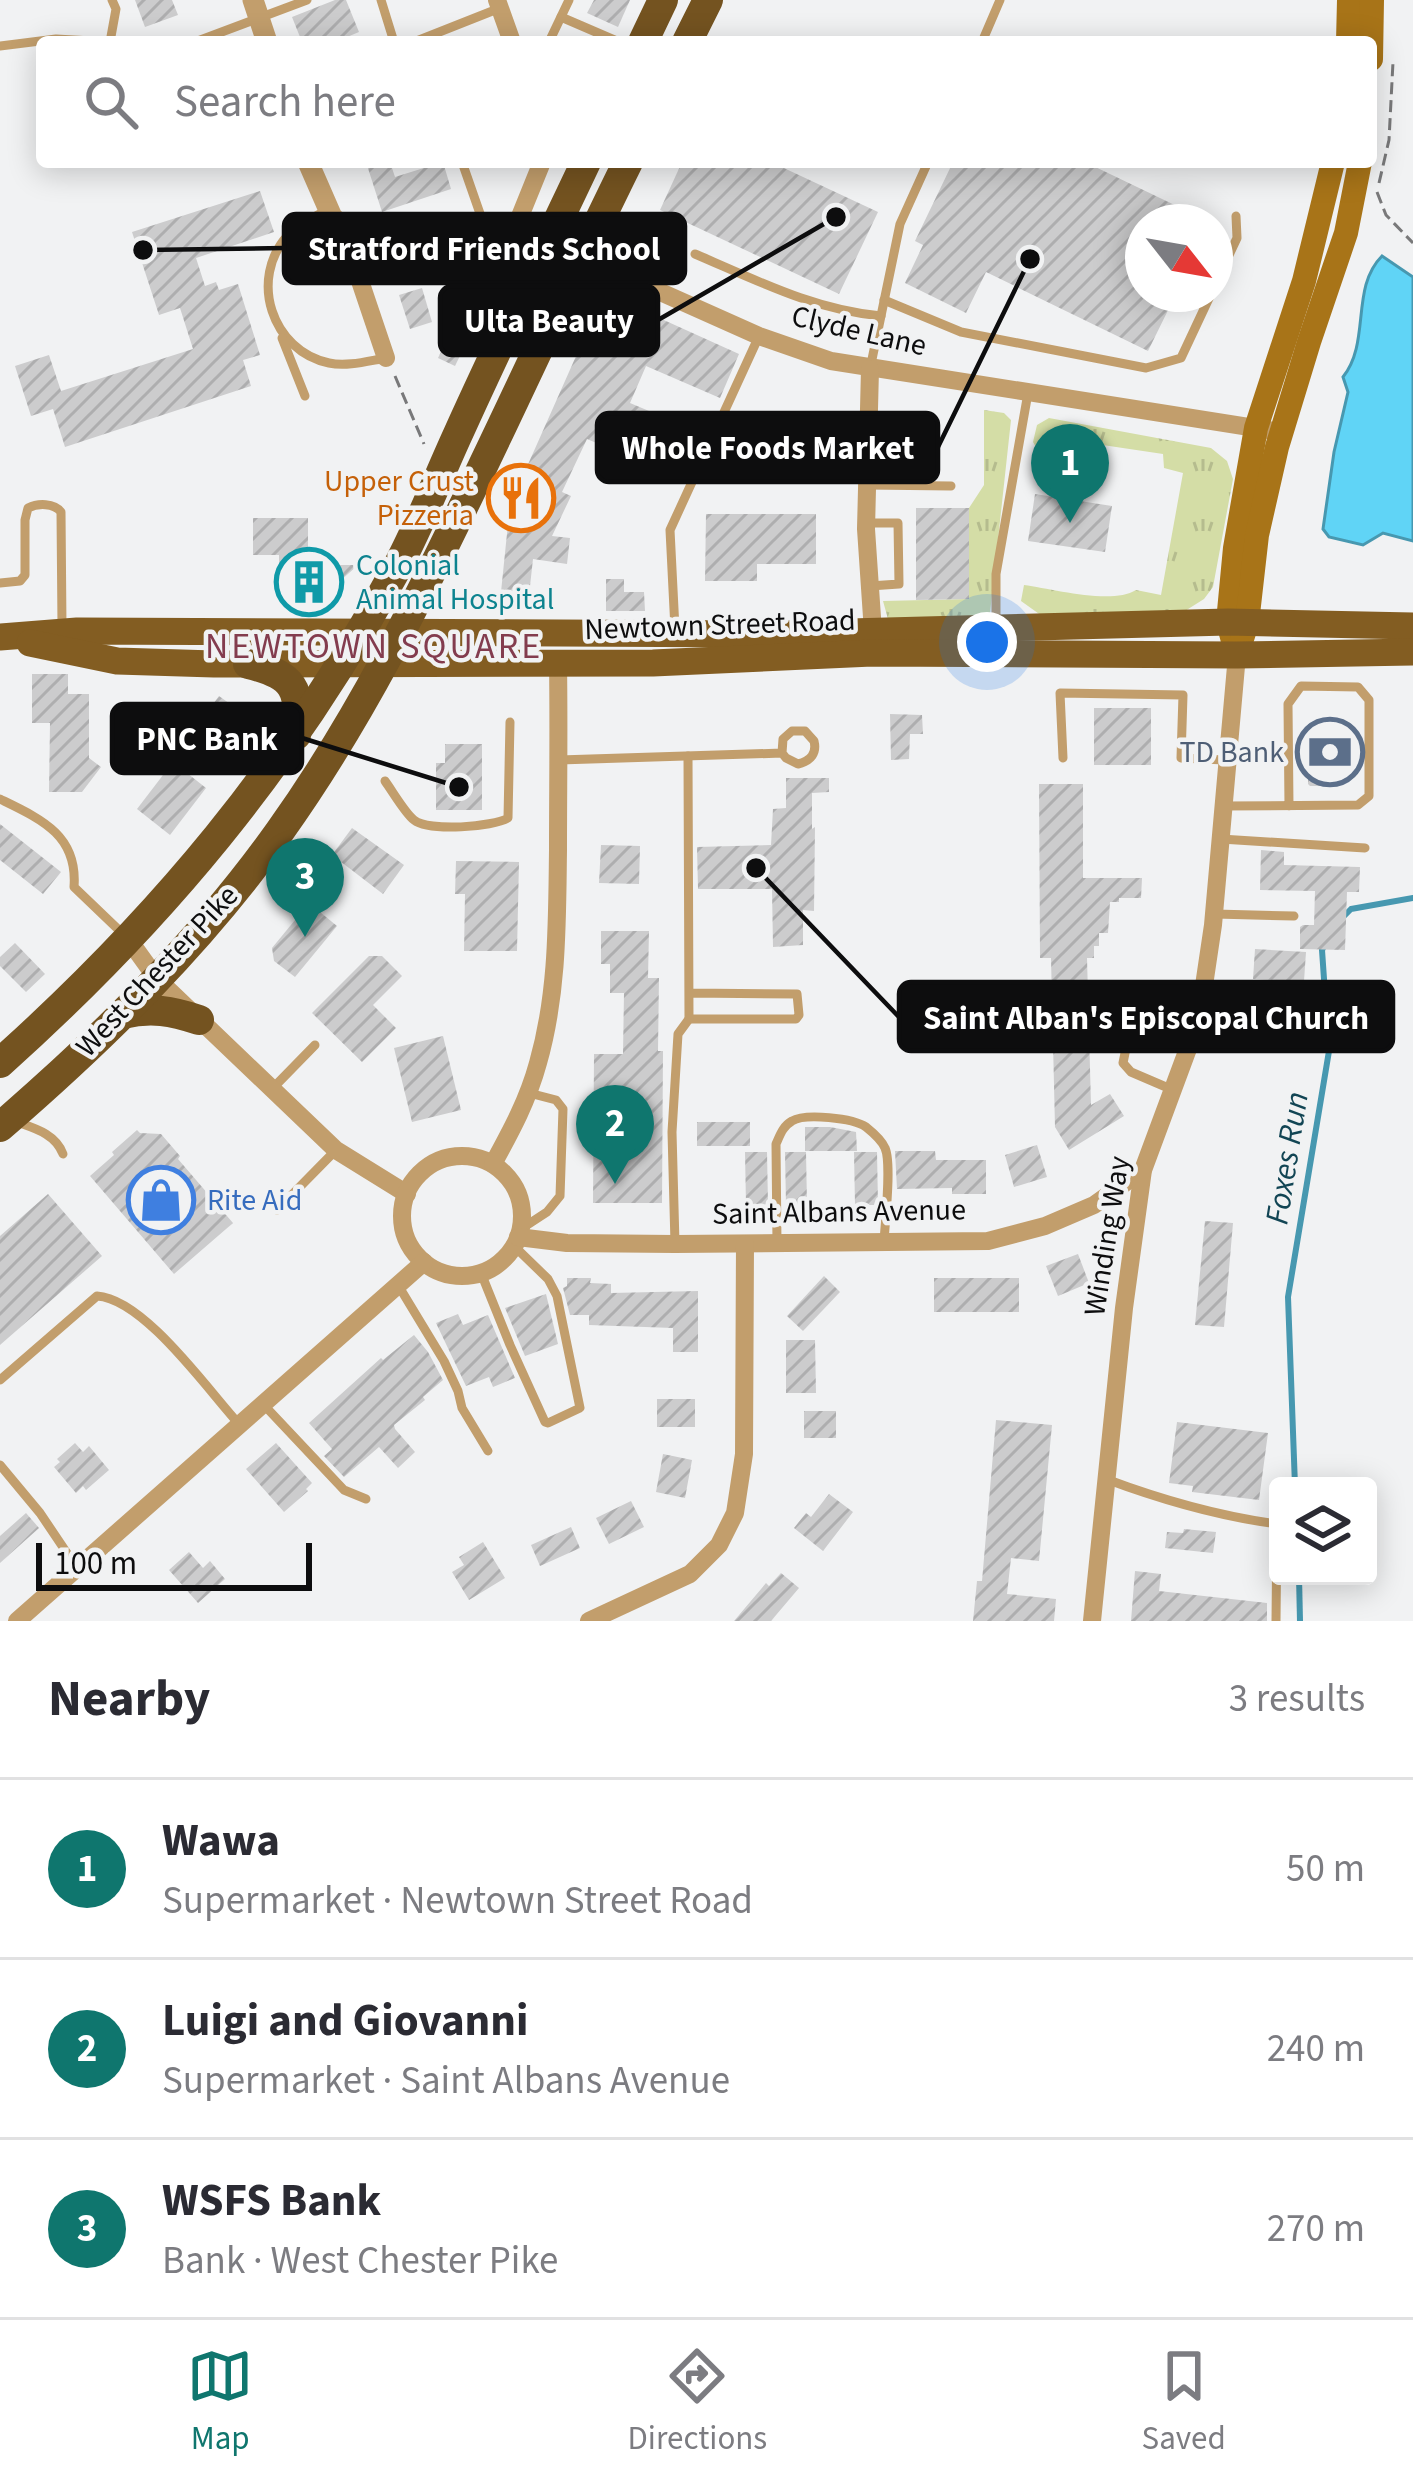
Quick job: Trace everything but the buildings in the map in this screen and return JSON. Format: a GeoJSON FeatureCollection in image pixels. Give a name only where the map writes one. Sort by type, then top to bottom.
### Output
{"type":"FeatureCollection","features":[{"type":"Feature","properties":{"kind":"highway"},"geometry":{"type":"LineString","coordinates":[[647,36],[663,0]]}},
{"type":"Feature","properties":{"kind":"highway"},"geometry":{"type":"LineString","coordinates":[[690,36],[708,0]]}},
{"type":"Feature","properties":{"kind":"highway","name":"West Chester Pike"},"geometry":{"type":"LineString","coordinates":[[0,1063],[129,940],[217,840],[296,735],[342,664],[419,524],[583,168]]}},
{"type":"Feature","properties":{"kind":"highway","name":"West Chester Pike"},"geometry":{"type":"LineString","coordinates":[[5,1123],[123,1014],[219,910],[272,843],[334,751],[402,634],[625,168]]}},
{"type":"Feature","properties":{"kind":"highway"},"geometry":{"type":"LineString","coordinates":[[248,664],[281,674],[292,686],[298,708],[296,735]]}},
{"type":"Feature","properties":{"kind":"highway"},"geometry":{"type":"LineString","coordinates":[[123,1014],[150,1009],[199,1020]]}},
{"type":"Feature","properties":{"kind":"main road"},"geometry":{"type":"LineString","coordinates":[[1348,36],[1349,0]]}},
{"type":"Feature","properties":{"kind":"main road"},"geometry":{"type":"LineString","coordinates":[[1372,0],[1382,58]]}},
{"type":"Feature","properties":{"kind":"main road","name":"Winding Way"},"geometry":{"type":"LineString","coordinates":[[1237,655],[1268,430],[1332,168]]}},
{"type":"Feature","properties":{"kind":"main road","name":"Winding Way"},"geometry":{"type":"LineString","coordinates":[[1268,430],[1346,233],[1359,168]]}},
{"type":"Feature","properties":{"kind":"main road","name":"Newtown Street Road"},"geometry":{"type":"LineString","coordinates":[[1,637],[62,632],[402,634],[579,628],[675,634],[774,626],[873,632],[1238,623],[1413,626]]}},
{"type":"Feature","properties":{"kind":"main road","name":"Newtown Street Road"},"geometry":{"type":"LineString","coordinates":[[1,637],[117,661],[248,664],[720,662],[872,653],[1413,652]]}},
{"type":"Feature","properties":{"kind":"street"},"geometry":{"type":"LineString","coordinates":[[498,4],[510,36]]}},
{"type":"Feature","properties":{"kind":"street"},"geometry":{"type":"LineString","coordinates":[[311,168],[332,218],[359,242],[392,249],[484,228],[582,257]]}},
{"type":"Feature","properties":{"kind":"street"},"geometry":{"type":"LineString","coordinates":[[512,236],[540,168]]}},
{"type":"Feature","properties":{"kind":"street"},"geometry":{"type":"LineString","coordinates":[[359,242],[357,272],[386,358]]}},
{"type":"Feature","properties":{"kind":"street","name":"Clyde Lane"},"geometry":{"type":"LineString","coordinates":[[582,257],[759,337],[831,361],[1268,430]]}},
{"type":"Feature","properties":{"kind":"street"},"geometry":{"type":"LineString","coordinates":[[869,369],[867,485],[861,527],[873,632]]}},
{"type":"Feature","properties":{"kind":"street","name":"Winding Way"},"geometry":{"type":"LineString","coordinates":[[1092,1621],[1143,1170],[1199,1019],[1203,994],[1237,655]]}},
{"type":"Feature","properties":{"kind":"street"},"geometry":{"type":"LineString","coordinates":[[493,1164],[529,1093],[553,992],[559,664]]}},
{"type":"Feature","properties":{"kind":"street"},"geometry":{"type":"LineString","coordinates":[[129,940],[157,979],[336,1150],[407,1194]]}},
{"type":"Feature","properties":{"kind":"street"},"geometry":{"type":"LineString","coordinates":[[465,1156],[493,1164],[518,1193],[522,1211],[518,1237],[497,1265],[481,1273],[450,1275],[424,1262],[410,1247],[403,1228],[407,1194],[425,1169],[445,1159],[465,1156]]}},
{"type":"Feature","properties":{"kind":"street","name":"Saint Albans Avenue"},"geometry":{"type":"LineString","coordinates":[[518,1237],[567,1243],[675,1244],[988,1240],[1045,1226],[1094,1205],[1143,1170]]}},
{"type":"Feature","properties":{"kind":"street"},"geometry":{"type":"LineString","coordinates":[[589,1621],[690,1574],[719,1545],[735,1513],[744,1454],[745,1244]]}},
{"type":"Feature","properties":{"kind":"street"},"geometry":{"type":"LineString","coordinates":[[16,1621],[424,1262]]}},
{"type":"Feature","properties":{"kind":"lane"},"geometry":{"type":"LineString","coordinates":[[111,36],[116,9],[112,0]]}},
{"type":"Feature","properties":{"kind":"lane"},"geometry":{"type":"LineString","coordinates":[[206,36],[256,9],[308,0]]}},
{"type":"Feature","properties":{"kind":"lane"},"geometry":{"type":"LineString","coordinates":[[381,0],[392,36]]}},
{"type":"Feature","properties":{"kind":"lane"},"geometry":{"type":"LineString","coordinates":[[552,36],[569,0]]}},
{"type":"Feature","properties":{"kind":"lane"},"geometry":{"type":"LineString","coordinates":[[985,36],[1000,0]]}},
{"type":"Feature","properties":{"kind":"lane"},"geometry":{"type":"LineString","coordinates":[[427,36],[498,4]]}},
{"type":"Feature","properties":{"kind":"lane"},"geometry":{"type":"LineString","coordinates":[[561,17],[605,36]]}},
{"type":"Feature","properties":{"kind":"lane"},"geometry":{"type":"LineString","coordinates":[[0,46],[36,42]]}},
{"type":"Feature","properties":{"kind":"lane"},"geometry":{"type":"LineString","coordinates":[[464,168],[484,228]]}},
{"type":"Feature","properties":{"kind":"lane"},"geometry":{"type":"LineString","coordinates":[[869,369],[900,224],[925,168]]}},
{"type":"Feature","properties":{"kind":"lane"},"geometry":{"type":"LineString","coordinates":[[305,396],[268,302],[270,266],[291,232],[328,209]]}},
{"type":"Feature","properties":{"kind":"lane"},"geometry":{"type":"LineString","coordinates":[[1233,247],[1236,216]]}},
{"type":"Feature","properties":{"kind":"lane"},"geometry":{"type":"LineString","coordinates":[[695,254],[830,309],[881,316]]}},
{"type":"Feature","properties":{"kind":"lane"},"geometry":{"type":"LineString","coordinates":[[884,300],[961,332],[1146,368],[1181,358],[1203,312]]}},
{"type":"Feature","properties":{"kind":"lane"},"geometry":{"type":"LineString","coordinates":[[280,332],[308,357],[335,365],[386,358]]}},
{"type":"Feature","properties":{"kind":"lane"},"geometry":{"type":"LineString","coordinates":[[675,634],[670,530],[759,337]]}},
{"type":"Feature","properties":{"kind":"lane"},"geometry":{"type":"LineString","coordinates":[[996,628],[996,574],[1028,393]]}},
{"type":"Feature","properties":{"kind":"lane"},"geometry":{"type":"LineString","coordinates":[[708,416],[720,421]]}},
{"type":"Feature","properties":{"kind":"lane"},"geometry":{"type":"LineString","coordinates":[[867,485],[951,486]]}},
{"type":"Feature","properties":{"kind":"lane"},"geometry":{"type":"LineString","coordinates":[[667,506],[679,511]]}},
{"type":"Feature","properties":{"kind":"lane"},"geometry":{"type":"LineString","coordinates":[[0,583],[20,581],[25,574],[28,508],[58,508],[62,632]]}},
{"type":"Feature","properties":{"kind":"lane"},"geometry":{"type":"LineString","coordinates":[[861,527],[898,523],[899,584],[870,586]]}},
{"type":"Feature","properties":{"kind":"lane"},"geometry":{"type":"LineString","coordinates":[[658,545],[671,548]]}},
{"type":"Feature","properties":{"kind":"lane"},"geometry":{"type":"LineString","coordinates":[[1223,806],[1289,806],[1358,805],[1369,796],[1369,700],[1358,687],[1300,686],[1288,704],[1289,806]]}},
{"type":"Feature","properties":{"kind":"lane"},"geometry":{"type":"LineString","coordinates":[[1063,758],[1060,693],[1183,695],[1181,758],[1227,760]]}},
{"type":"Feature","properties":{"kind":"lane"},"geometry":{"type":"LineString","coordinates":[[385,782],[412,819],[427,826],[496,825],[508,818],[510,722]]}},
{"type":"Feature","properties":{"kind":"lane"},"geometry":{"type":"LineString","coordinates":[[558,760],[782,753]]}},
{"type":"Feature","properties":{"kind":"lane"},"geometry":{"type":"LineString","coordinates":[[675,1244],[678,1034],[689,1019],[690,993],[688,756]]}},
{"type":"Feature","properties":{"kind":"lane"},"geometry":{"type":"LineString","coordinates":[[0,799],[40,819],[65,844],[76,863],[74,887],[129,940]]}},
{"type":"Feature","properties":{"kind":"lane"},"geometry":{"type":"LineString","coordinates":[[1220,839],[1365,848]]}},
{"type":"Feature","properties":{"kind":"lane"},"geometry":{"type":"LineString","coordinates":[[1214,914],[1294,916]]}},
{"type":"Feature","properties":{"kind":"lane"},"geometry":{"type":"LineString","coordinates":[[689,1019],[800,1015],[797,994],[690,993]]}},
{"type":"Feature","properties":{"kind":"lane"},"geometry":{"type":"LineString","coordinates":[[1173,1090],[1123,1064],[1136,1000],[1203,994]]}},
{"type":"Feature","properties":{"kind":"lane"},"geometry":{"type":"LineString","coordinates":[[272,1090],[315,1045]]}},
{"type":"Feature","properties":{"kind":"lane"},"geometry":{"type":"LineString","coordinates":[[481,1273],[509,1346],[548,1423],[580,1408],[557,1296],[518,1237],[560,1196],[563,1109],[556,1100],[529,1093]]}},
{"type":"Feature","properties":{"kind":"lane"},"geometry":{"type":"LineString","coordinates":[[777,1244],[776,1144],[792,1121],[806,1117],[853,1120],[866,1126],[884,1147],[888,1161],[884,1242]]}},
{"type":"Feature","properties":{"kind":"lane"},"geometry":{"type":"LineString","coordinates":[[5,1123],[50,1136],[62,1154]]}},
{"type":"Feature","properties":{"kind":"lane"},"geometry":{"type":"LineString","coordinates":[[277,1210],[336,1150]]}},
{"type":"Feature","properties":{"kind":"lane"},"geometry":{"type":"LineString","coordinates":[[398,1285],[444,1360],[462,1408],[488,1451]]}},
{"type":"Feature","properties":{"kind":"lane"},"geometry":{"type":"LineString","coordinates":[[0,1380],[97,1296],[110,1297],[146,1319],[240,1425]]}},
{"type":"Feature","properties":{"kind":"lane"},"geometry":{"type":"LineString","coordinates":[[263,1404],[344,1490],[366,1499]]}},
{"type":"Feature","properties":{"kind":"lane"},"geometry":{"type":"LineString","coordinates":[[0,1465],[77,1568]]}},
{"type":"Feature","properties":{"kind":"lane"},"geometry":{"type":"LineString","coordinates":[[1106,1479],[1226,1517],[1277,1524],[1276,1621]]}},
{"type":"Feature","properties":{"kind":"path"},"geometry":{"type":"LineString","coordinates":[[1382,58],[1389,140],[1377,194],[1386,215],[1413,243]]}},
{"type":"Feature","properties":{"kind":"path"},"geometry":{"type":"LineString","coordinates":[[386,358],[426,449]]}},
{"type":"Feature","properties":{"kind":"green space"},"geometry":{"type":"Polygon","coordinates":[[[984,410],[1004,413],[1011,420],[990,613],[888,619],[883,601],[969,599],[969,508],[984,485],[984,410]]]}},
{"type":"Feature","properties":{"kind":"green space"},"geometry":{"type":"Polygon","coordinates":[[[1049,418],[1211,448],[1227,461],[1233,479],[1213,587],[1204,599],[1185,611],[1042,616],[1021,601],[1024,585],[1098,596],[1136,590],[1161,595],[1183,473],[1164,468],[1163,454],[1049,437],[1045,450],[1037,449],[1033,442],[1037,425],[1049,418]]]}},
{"type":"Feature","properties":{"kind":"water"},"geometry":{"type":"Polygon","coordinates":[[[1382,256],[1413,277],[1413,541],[1383,533],[1363,545],[1329,537],[1323,529],[1348,392],[1343,377],[1356,348],[1366,283],[1382,256]]]}},
{"type":"Feature","properties":{"kind":"waterway","name":"Foxes Run"},"geometry":{"type":"LineString","coordinates":[[1343,917],[1351,909],[1413,898]]}},
{"type":"Feature","properties":{"kind":"waterway","name":"Foxes Run"},"geometry":{"type":"LineString","coordinates":[[1295,1477],[1288,1297],[1329,1051],[1322,950],[1326,943]]}},
{"type":"Feature","properties":{"kind":"waterway","name":"Foxes Run"},"geometry":{"type":"LineString","coordinates":[[1299,1585],[1300,1621]]}},
{"type":"Feature","properties":{"kind":"place","name":"Ulta Beauty"},"geometry":{"type":"Point","coordinates":[836,217]}},
{"type":"Feature","properties":{"kind":"place","name":"Stratford Friends School"},"geometry":{"type":"Point","coordinates":[143,250]}},
{"type":"Feature","properties":{"kind":"place","name":"Whole Foods Market"},"geometry":{"type":"Point","coordinates":[1030,259]}},
{"type":"Feature","properties":{"kind":"place","name":"Upper Crust Pizzeria"},"geometry":{"type":"Point","coordinates":[521,498]}},
{"type":"Feature","properties":{"kind":"place","name":"Wawa"},"geometry":{"type":"Point","coordinates":[1070,523]}},
{"type":"Feature","properties":{"kind":"place","name":"Colonial Animal Hospital"},"geometry":{"type":"Point","coordinates":[309,582]}},
{"type":"Feature","properties":{"kind":"place","name":"TD Bank"},"geometry":{"type":"Point","coordinates":[1330,752]}},
{"type":"Feature","properties":{"kind":"place","name":"PNC Bank"},"geometry":{"type":"Point","coordinates":[459,787]}},
{"type":"Feature","properties":{"kind":"place","name":"Saint Alban's Episcopal Church"},"geometry":{"type":"Point","coordinates":[756,868]}},
{"type":"Feature","properties":{"kind":"place","name":"WSFS Bank"},"geometry":{"type":"Point","coordinates":[305,937]}},
{"type":"Feature","properties":{"kind":"place","name":"Luigi and Giovanni"},"geometry":{"type":"Point","coordinates":[615,1184]}},
{"type":"Feature","properties":{"kind":"place","name":"Rite Aid"},"geometry":{"type":"Point","coordinates":[161,1200]}},
{"type":"Feature","properties":{"kind":"district","name":"NEWTOWN SQUARE"},"geometry":{"type":"Point","coordinates":[374,646]}}]}
